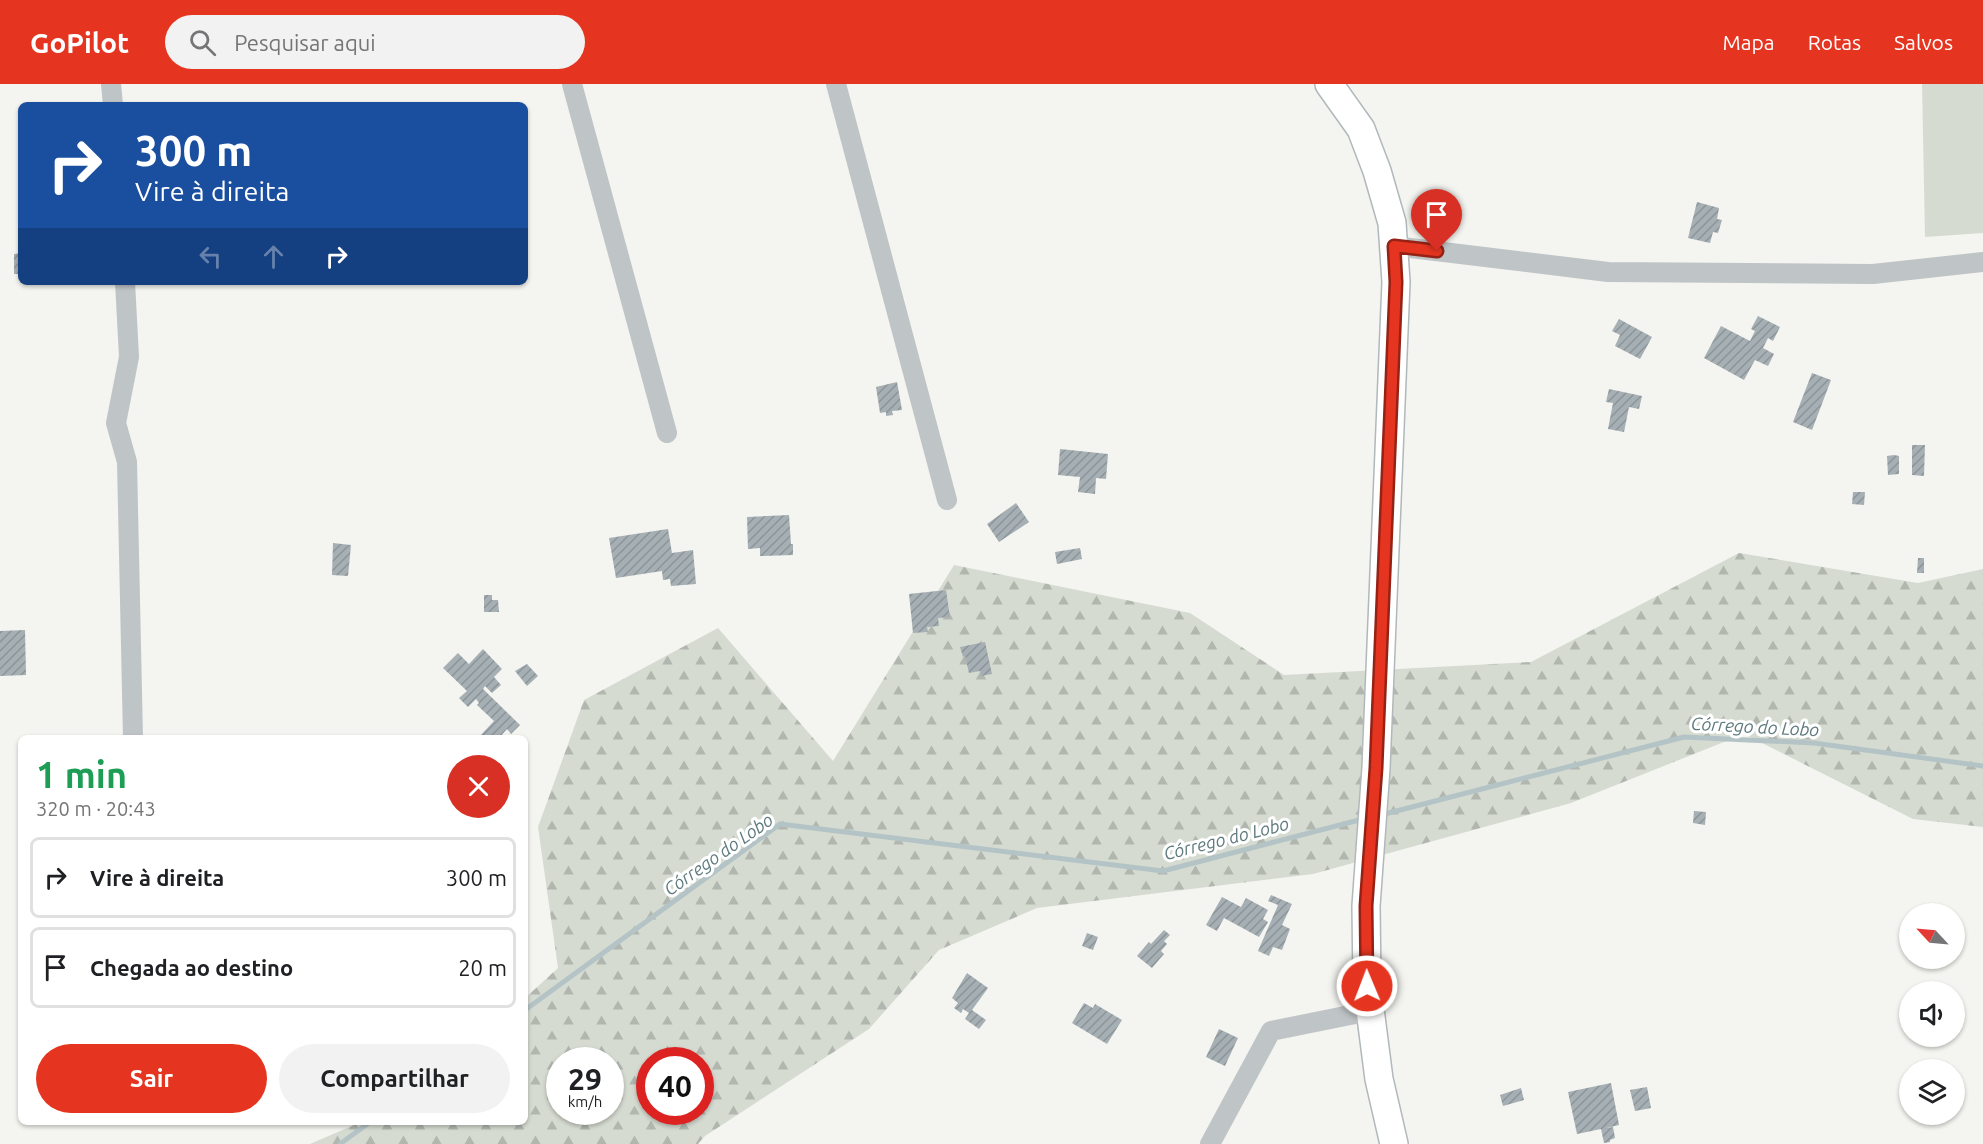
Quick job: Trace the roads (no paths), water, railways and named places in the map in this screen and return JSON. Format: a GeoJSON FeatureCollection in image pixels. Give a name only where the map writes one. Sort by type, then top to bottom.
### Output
{"type":"FeatureCollection","features":[{"type":"Feature","properties":{"kind":"street"},"geometry":{"type":"LineString","coordinates":[[111,84],[113,102]]}},
{"type":"Feature","properties":{"kind":"street"},"geometry":{"type":"LineString","coordinates":[[572,84],[666,433]]}},
{"type":"Feature","properties":{"kind":"street"},"geometry":{"type":"LineString","coordinates":[[836,84],[947,500]]}},
{"type":"Feature","properties":{"kind":"street"},"geometry":{"type":"LineString","coordinates":[[1329,84],[1361,129],[1377,171],[1392,223],[1394,246],[1396,282],[1377,744],[1366,906],[1367,986],[1379,1079],[1394,1144]]}},
{"type":"Feature","properties":{"kind":"street"},"geometry":{"type":"LineString","coordinates":[[1394,246],[1608,272],[1873,274],[1983,262]]}},
{"type":"Feature","properties":{"kind":"street"},"geometry":{"type":"LineString","coordinates":[[125,285],[129,357],[116,423],[127,462],[133,735]]}},
{"type":"Feature","properties":{"kind":"street"},"geometry":{"type":"LineString","coordinates":[[1210,1144],[1270,1031],[1370,1011]]}},
{"type":"Feature","properties":{"kind":"waterway","name":"Córrego do Lobo"},"geometry":{"type":"LineString","coordinates":[[1381,815],[1684,737],[1814,743],[1983,766]]}},
{"type":"Feature","properties":{"kind":"waterway","name":"Córrego do Lobo"},"geometry":{"type":"LineString","coordinates":[[528,1008],[780,824],[1163,871],[1363,819]]}},
{"type":"Feature","properties":{"kind":"waterway","name":"Córrego do Lobo"},"geometry":{"type":"LineString","coordinates":[[340,1144],[366,1125]]}}]}
